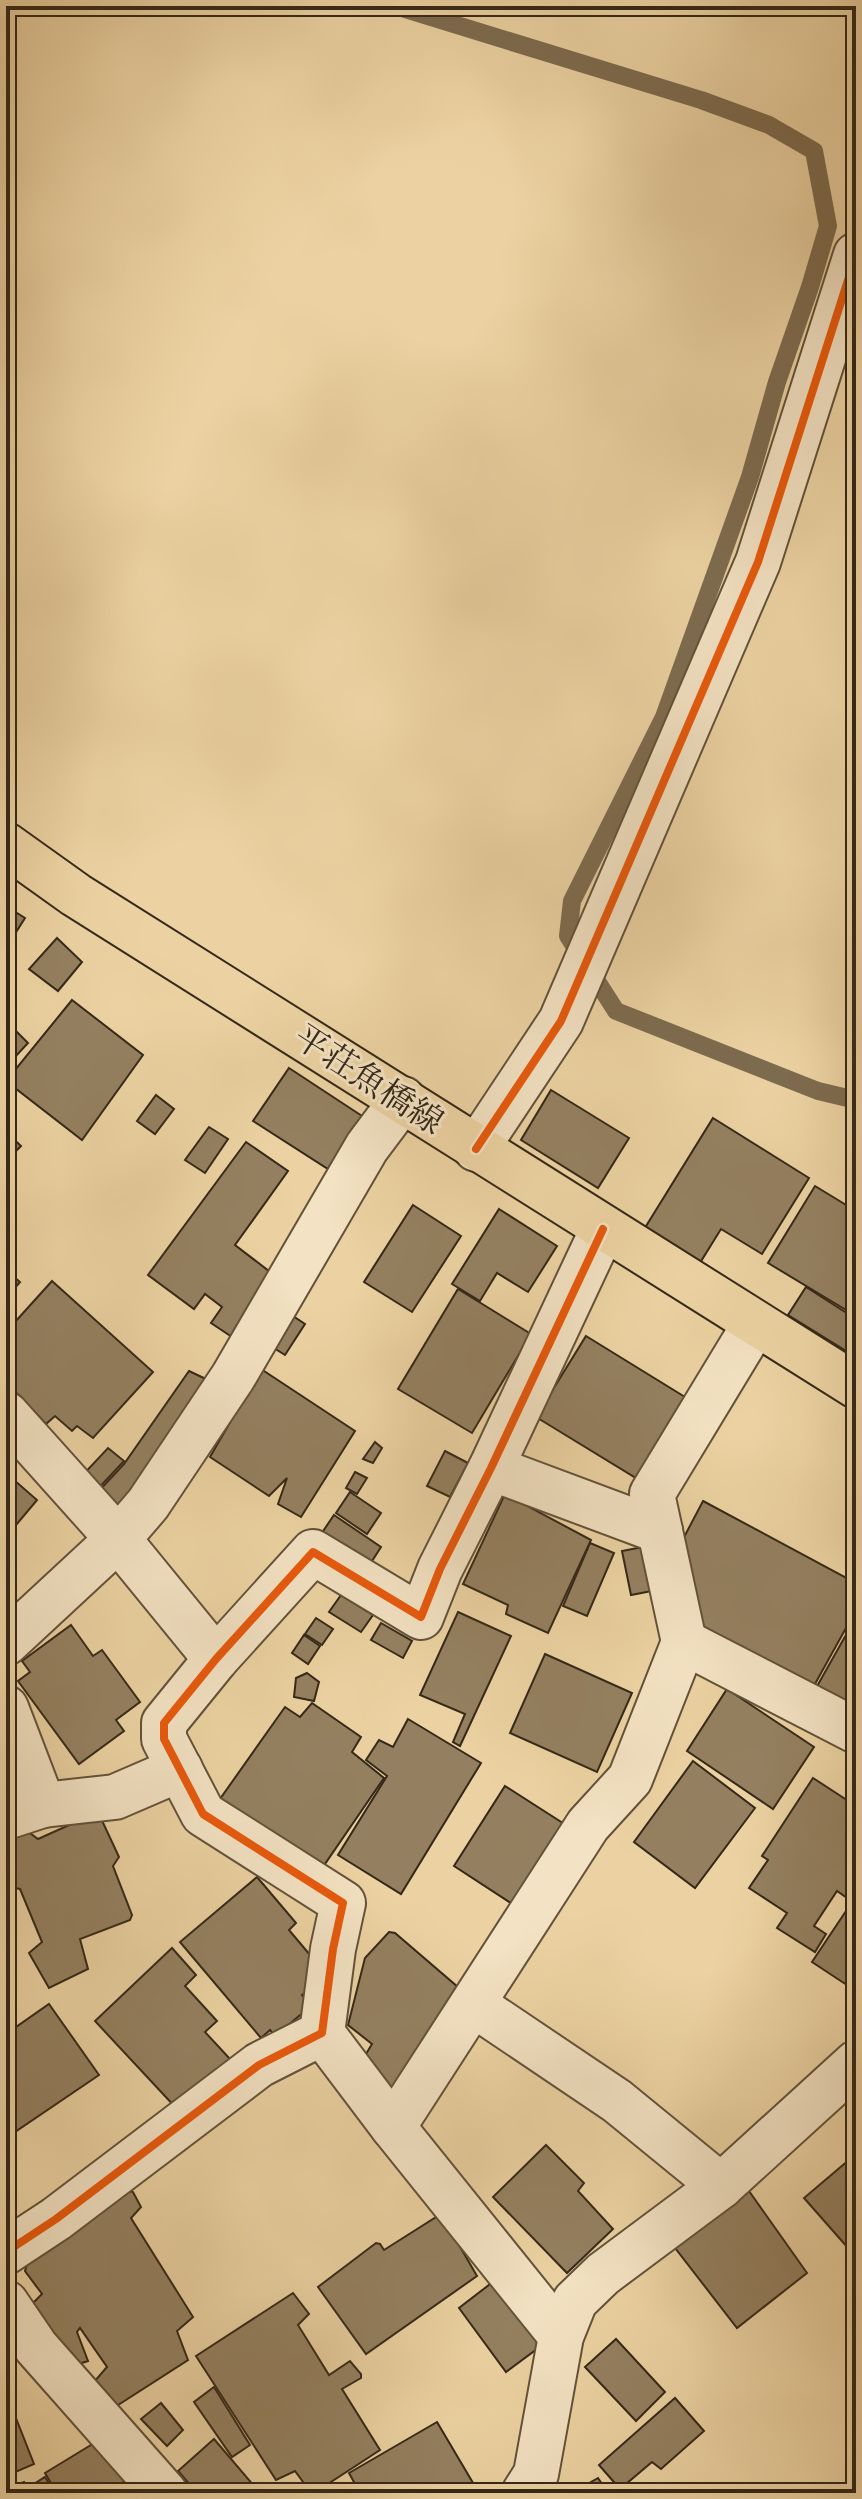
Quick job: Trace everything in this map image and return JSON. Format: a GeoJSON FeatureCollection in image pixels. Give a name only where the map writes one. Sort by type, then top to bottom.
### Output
{"type":"FeatureCollection","features":[{"type":"Feature","properties":{"kind":"main road","name":"平荘魚橋線"},"geometry":{"type":"LineString","coordinates":[[6,845],[76,895],[856,1386]]}},
{"type":"Feature","properties":{"kind":"street"},"geometry":{"type":"LineString","coordinates":[[476,1149],[561,1021],[758,562],[856,255]]}},
{"type":"Feature","properties":{"kind":"street"},"geometry":{"type":"LineString","coordinates":[[6,1643],[118,1539],[148,1504],[233,1377],[367,1147],[403,1099]]}},
{"type":"Feature","properties":{"kind":"street"},"geometry":{"type":"LineString","coordinates":[[561,2336],[393,2127],[322,2033],[333,1949],[343,1903],[203,1814],[164,1739],[164,1723],[216,1659],[313,1552],[421,1617],[440,1569],[603,1229]]}},
{"type":"Feature","properties":{"kind":"street"},"geometry":{"type":"LineString","coordinates":[[393,2127],[588,1825],[630,1779],[684,1642],[652,1494],[755,1324]]}},
{"type":"Feature","properties":{"kind":"street"},"geometry":{"type":"LineString","coordinates":[[6,1414],[118,1539],[216,1659]]}},
{"type":"Feature","properties":{"kind":"street"},"geometry":{"type":"LineString","coordinates":[[491,1468],[660,1531]]}},
{"type":"Feature","properties":{"kind":"street"},"geometry":{"type":"LineString","coordinates":[[684,1642],[856,1731]]}},
{"type":"Feature","properties":{"kind":"street"},"geometry":{"type":"LineString","coordinates":[[6,1708],[25,1811],[115,1797],[180,1769]]}},
{"type":"Feature","properties":{"kind":"street"},"geometry":{"type":"LineString","coordinates":[[473,2004],[617,2101],[721,2186]]}},
{"type":"Feature","properties":{"kind":"street"},"geometry":{"type":"LineString","coordinates":[[6,2252],[56,2219],[259,2065],[322,2033]]}},
{"type":"Feature","properties":{"kind":"street"},"geometry":{"type":"LineString","coordinates":[[524,2493],[536,2474],[561,2336],[575,2301],[603,2274],[721,2186],[856,2063]]}},
{"type":"Feature","properties":{"kind":"street"},"geometry":{"type":"LineString","coordinates":[[6,2303],[36,2347],[165,2493]]}},
{"type":"Feature","properties":{"kind":"building"},"geometry":{"type":"Polygon","coordinates":[[[6,906],[25,918],[6,948],[6,906]]]}},
{"type":"Feature","properties":{"kind":"building"},"geometry":{"type":"Polygon","coordinates":[[[57,938],[82,962],[58,991],[29,969],[57,938]]]}},
{"type":"Feature","properties":{"kind":"building"},"geometry":{"type":"Polygon","coordinates":[[[72,1000],[143,1055],[82,1140],[6,1081],[72,1000]]]}},
{"type":"Feature","properties":{"kind":"building"},"geometry":{"type":"Polygon","coordinates":[[[6,1021],[28,1043],[14,1058],[6,1049],[6,1021]]]}},
{"type":"Feature","properties":{"kind":"building"},"geometry":{"type":"Polygon","coordinates":[[[289,1068],[362,1116],[328,1169],[253,1121],[289,1068]]]}},
{"type":"Feature","properties":{"kind":"building"},"geometry":{"type":"Polygon","coordinates":[[[551,1090],[629,1138],[598,1188],[521,1140],[551,1090]]]}},
{"type":"Feature","properties":{"kind":"building"},"geometry":{"type":"Polygon","coordinates":[[[156,1095],[174,1109],[155,1134],[137,1121],[156,1095]]]}},
{"type":"Feature","properties":{"kind":"building"},"geometry":{"type":"Polygon","coordinates":[[[713,1118],[809,1178],[762,1254],[721,1229],[698,1266],[643,1231],[713,1118]]]}},
{"type":"Feature","properties":{"kind":"building"},"geometry":{"type":"Polygon","coordinates":[[[209,1127],[228,1139],[205,1173],[185,1160],[209,1127]]]}},
{"type":"Feature","properties":{"kind":"building"},"geometry":{"type":"Polygon","coordinates":[[[6,1132],[21,1146],[6,1161],[6,1132]]]}},
{"type":"Feature","properties":{"kind":"building"},"geometry":{"type":"Polygon","coordinates":[[[246,1142],[288,1171],[235,1245],[278,1278],[232,1337],[211,1323],[222,1307],[205,1294],[194,1309],[148,1275],[246,1142]]]}},
{"type":"Feature","properties":{"kind":"building"},"geometry":{"type":"Polygon","coordinates":[[[815,1186],[856,1211],[856,1316],[768,1263],[815,1186]]]}},
{"type":"Feature","properties":{"kind":"building"},"geometry":{"type":"Polygon","coordinates":[[[413,1205],[461,1236],[412,1312],[364,1282],[413,1205]]]}},
{"type":"Feature","properties":{"kind":"building"},"geometry":{"type":"Polygon","coordinates":[[[499,1209],[557,1246],[528,1292],[497,1273],[480,1301],[452,1284],[499,1209]]]}},
{"type":"Feature","properties":{"kind":"building"},"geometry":{"type":"Polygon","coordinates":[[[6,1270],[20,1282],[6,1298],[6,1270]]]}},
{"type":"Feature","properties":{"kind":"building"},"geometry":{"type":"Polygon","coordinates":[[[52,1281],[153,1372],[93,1438],[77,1426],[72,1431],[55,1416],[46,1424],[6,1382],[6,1332],[52,1281]]]}},
{"type":"Feature","properties":{"kind":"building"},"geometry":{"type":"Polygon","coordinates":[[[806,1287],[856,1319],[856,1357],[788,1315],[806,1287]]]}},
{"type":"Feature","properties":{"kind":"building"},"geometry":{"type":"Polygon","coordinates":[[[458,1289],[531,1334],[472,1433],[398,1389],[458,1289]]]}},
{"type":"Feature","properties":{"kind":"building"},"geometry":{"type":"Polygon","coordinates":[[[290,1314],[305,1324],[285,1355],[269,1345],[290,1314]]]}},
{"type":"Feature","properties":{"kind":"building"},"geometry":{"type":"Polygon","coordinates":[[[586,1336],[685,1397],[636,1478],[536,1417],[586,1336]]]}},
{"type":"Feature","properties":{"kind":"building"},"geometry":{"type":"Polygon","coordinates":[[[261,1369],[355,1431],[301,1517],[278,1504],[287,1478],[269,1496],[210,1457],[261,1369]]]}},
{"type":"Feature","properties":{"kind":"building"},"geometry":{"type":"Polygon","coordinates":[[[189,1371],[208,1380],[137,1497],[115,1511],[96,1494],[124,1464],[189,1371]]]}},
{"type":"Feature","properties":{"kind":"building"},"geometry":{"type":"Polygon","coordinates":[[[375,1442],[382,1448],[373,1463],[363,1459],[375,1442]]]}},
{"type":"Feature","properties":{"kind":"building"},"geometry":{"type":"Polygon","coordinates":[[[108,1448],[124,1461],[95,1492],[80,1478],[108,1448]]]}},
{"type":"Feature","properties":{"kind":"building"},"geometry":{"type":"Polygon","coordinates":[[[445,1451],[468,1463],[450,1497],[427,1486],[445,1451]]]}},
{"type":"Feature","properties":{"kind":"building"},"geometry":{"type":"Polygon","coordinates":[[[355,1472],[367,1478],[357,1494],[346,1488],[355,1472]]]}},
{"type":"Feature","properties":{"kind":"building"},"geometry":{"type":"Polygon","coordinates":[[[6,1473],[37,1500],[6,1537],[6,1473]]]}},
{"type":"Feature","properties":{"kind":"building"},"geometry":{"type":"Polygon","coordinates":[[[350,1492],[381,1513],[367,1534],[336,1513],[350,1492]]]}},
{"type":"Feature","properties":{"kind":"building"},"geometry":{"type":"Polygon","coordinates":[[[505,1494],[591,1540],[548,1633],[506,1614],[508,1605],[463,1584],[505,1494]]]}},
{"type":"Feature","properties":{"kind":"building"},"geometry":{"type":"Polygon","coordinates":[[[703,1501],[856,1583],[856,1610],[810,1693],[684,1634],[671,1562],[703,1501]]]}},
{"type":"Feature","properties":{"kind":"building"},"geometry":{"type":"Polygon","coordinates":[[[334,1515],[381,1547],[365,1572],[317,1540],[334,1515]]]}},
{"type":"Feature","properties":{"kind":"building"},"geometry":{"type":"Polygon","coordinates":[[[590,1543],[614,1553],[587,1616],[563,1606],[590,1543]]]}},
{"type":"Feature","properties":{"kind":"building"},"geometry":{"type":"Polygon","coordinates":[[[648,1546],[657,1590],[631,1595],[622,1551],[648,1546]]]}},
{"type":"Feature","properties":{"kind":"building"},"geometry":{"type":"Polygon","coordinates":[[[341,1595],[373,1615],[361,1632],[329,1612],[341,1595]]]}},
{"type":"Feature","properties":{"kind":"building"},"geometry":{"type":"Polygon","coordinates":[[[458,1612],[511,1636],[460,1746],[453,1742],[465,1714],[420,1695],[458,1612]]]}},
{"type":"Feature","properties":{"kind":"building"},"geometry":{"type":"Polygon","coordinates":[[[856,1617],[856,1713],[811,1697],[856,1617]]]}},
{"type":"Feature","properties":{"kind":"building"},"geometry":{"type":"Polygon","coordinates":[[[316,1618],[333,1629],[322,1645],[305,1634],[316,1618]]]}},
{"type":"Feature","properties":{"kind":"building"},"geometry":{"type":"Polygon","coordinates":[[[381,1623],[412,1641],[403,1658],[371,1640],[381,1623]]]}},
{"type":"Feature","properties":{"kind":"building"},"geometry":{"type":"Polygon","coordinates":[[[71,1625],[93,1656],[102,1650],[140,1702],[116,1720],[124,1731],[79,1764],[18,1681],[30,1672],[22,1661],[71,1625]]]}},
{"type":"Feature","properties":{"kind":"building"},"geometry":{"type":"Polygon","coordinates":[[[304,1635],[320,1646],[308,1664],[292,1653],[304,1635]]]}},
{"type":"Feature","properties":{"kind":"building"},"geometry":{"type":"Polygon","coordinates":[[[545,1654],[632,1693],[597,1772],[510,1733],[545,1654]]]}},
{"type":"Feature","properties":{"kind":"building"},"geometry":{"type":"Polygon","coordinates":[[[307,1673],[319,1682],[314,1701],[294,1697],[296,1678],[307,1673]]]}},
{"type":"Feature","properties":{"kind":"building"},"geometry":{"type":"Polygon","coordinates":[[[727,1689],[814,1747],[773,1809],[687,1751],[727,1689]]]}},
{"type":"Feature","properties":{"kind":"building"},"geometry":{"type":"Polygon","coordinates":[[[312,1703],[361,1737],[352,1752],[384,1778],[316,1877],[215,1806],[285,1707],[300,1717],[312,1703]]]}},
{"type":"Feature","properties":{"kind":"building"},"geometry":{"type":"Polygon","coordinates":[[[408,1719],[481,1763],[401,1894],[338,1855],[387,1776],[366,1760],[379,1740],[393,1747],[408,1719]]]}},
{"type":"Feature","properties":{"kind":"building"},"geometry":{"type":"Polygon","coordinates":[[[693,1761],[755,1808],[695,1888],[634,1842],[693,1761]]]}},
{"type":"Feature","properties":{"kind":"building"},"geometry":{"type":"Polygon","coordinates":[[[813,1778],[856,1806],[856,1890],[850,1900],[837,1891],[814,1926],[826,1934],[815,1952],[777,1928],[787,1913],[749,1888],[768,1860],[762,1856],[813,1778]]]}},
{"type":"Feature","properties":{"kind":"building"},"geometry":{"type":"Polygon","coordinates":[[[505,1786],[569,1827],[517,1907],[454,1866],[505,1786]]]}},
{"type":"Feature","properties":{"kind":"building"},"geometry":{"type":"Polygon","coordinates":[[[98,1812],[119,1857],[113,1866],[132,1915],[130,1920],[80,1939],[88,1969],[49,1988],[29,1953],[42,1942],[20,1889],[10,1887],[6,1877],[6,1841],[27,1831],[38,1839],[98,1812]]]}},
{"type":"Feature","properties":{"kind":"building"},"geometry":{"type":"Polygon","coordinates":[[[257,1877],[296,1923],[289,1930],[326,1974],[302,1995],[311,2006],[275,2036],[270,2030],[261,2038],[180,1942],[257,1877]]]}},
{"type":"Feature","properties":{"kind":"building"},"geometry":{"type":"Polygon","coordinates":[[[856,1896],[856,1991],[812,1962],[856,1896]]]}},
{"type":"Feature","properties":{"kind":"building"},"geometry":{"type":"Polygon","coordinates":[[[389,1932],[395,1933],[466,1994],[390,2092],[357,2069],[372,2044],[348,2025],[365,1958],[389,1932]]]}},
{"type":"Feature","properties":{"kind":"building"},"geometry":{"type":"Polygon","coordinates":[[[172,1948],[196,1975],[185,1986],[217,2021],[205,2032],[230,2059],[177,2109],[95,2021],[172,1948]]]}},
{"type":"Feature","properties":{"kind":"building"},"geometry":{"type":"Polygon","coordinates":[[[49,2004],[99,2075],[6,2138],[6,2034],[49,2004]]]}},
{"type":"Feature","properties":{"kind":"building"},"geometry":{"type":"Polygon","coordinates":[[[546,2145],[584,2183],[578,2191],[613,2229],[567,2273],[493,2197],[546,2145]]]}},
{"type":"Feature","properties":{"kind":"building"},"geometry":{"type":"Polygon","coordinates":[[[856,2154],[856,2257],[804,2198],[856,2154]]]}},
{"type":"Feature","properties":{"kind":"building"},"geometry":{"type":"Polygon","coordinates":[[[124,2189],[133,2192],[141,2207],[131,2218],[193,2317],[177,2331],[188,2360],[115,2407],[94,2382],[107,2367],[80,2328],[77,2332],[88,2361],[72,2366],[28,2308],[42,2294],[25,2271],[27,2264],[124,2189]]]}},
{"type":"Feature","properties":{"kind":"building"},"geometry":{"type":"Polygon","coordinates":[[[743,2189],[749,2191],[807,2273],[737,2328],[672,2244],[743,2189]]]}},
{"type":"Feature","properties":{"kind":"building"},"geometry":{"type":"Polygon","coordinates":[[[441,2214],[477,2276],[366,2354],[318,2287],[376,2243],[384,2250],[441,2214]]]}},
{"type":"Feature","properties":{"kind":"building"},"geometry":{"type":"Polygon","coordinates":[[[494,2281],[541,2346],[506,2372],[459,2308],[494,2281]]]}},
{"type":"Feature","properties":{"kind":"building"},"geometry":{"type":"Polygon","coordinates":[[[293,2293],[309,2314],[298,2325],[329,2375],[350,2361],[361,2374],[361,2378],[342,2389],[380,2450],[314,2493],[295,2471],[276,2480],[196,2356],[293,2293]]]}},
{"type":"Feature","properties":{"kind":"building"},"geometry":{"type":"Polygon","coordinates":[[[616,2339],[665,2392],[636,2421],[585,2367],[616,2339]]]}},
{"type":"Feature","properties":{"kind":"building"},"geometry":{"type":"Polygon","coordinates":[[[214,2387],[250,2445],[232,2457],[194,2402],[214,2387]]]}},
{"type":"Feature","properties":{"kind":"building"},"geometry":{"type":"Polygon","coordinates":[[[675,2398],[704,2431],[661,2469],[652,2462],[620,2489],[599,2465],[675,2398]]]}},
{"type":"Feature","properties":{"kind":"building"},"geometry":{"type":"Polygon","coordinates":[[[161,2403],[183,2430],[167,2446],[141,2419],[161,2403]]]}},
{"type":"Feature","properties":{"kind":"building"},"geometry":{"type":"Polygon","coordinates":[[[12,2408],[34,2464],[6,2476],[6,2409],[12,2408]]]}},
{"type":"Feature","properties":{"kind":"building"},"geometry":{"type":"Polygon","coordinates":[[[437,2422],[479,2493],[360,2493],[349,2473],[437,2422]]]}},
{"type":"Feature","properties":{"kind":"building"},"geometry":{"type":"Polygon","coordinates":[[[104,2437],[130,2478],[105,2493],[57,2493],[45,2473],[104,2437]]]}},
{"type":"Feature","properties":{"kind":"building"},"geometry":{"type":"Polygon","coordinates":[[[214,2439],[260,2493],[197,2493],[178,2471],[214,2439]]]}},
{"type":"Feature","properties":{"kind":"building"},"geometry":{"type":"Polygon","coordinates":[[[45,2477],[55,2493],[32,2493],[29,2487],[45,2477]]]}},
{"type":"Feature","properties":{"kind":"building"},"geometry":{"type":"Polygon","coordinates":[[[598,2478],[608,2493],[572,2493],[598,2478]]]}},
{"type":"Feature","properties":{"kind":"building"},"geometry":{"type":"Polygon","coordinates":[[[24,2482],[29,2493],[6,2493],[6,2489],[24,2482]]]}},
{"type":"Feature","properties":{"kind":"waterway"},"geometry":{"type":"LineString","coordinates":[[395,6],[701,100],[769,125],[814,151],[828,226],[810,287],[777,382],[750,477],[664,717],[572,901],[568,936],[616,1011],[818,1091],[856,1100]]}},
{"type":"Feature","properties":{"kind":"cycle path"},"geometry":{"type":"LineString","coordinates":[[476,1149],[561,1021],[758,562],[856,255]]}},
{"type":"Feature","properties":{"kind":"cycle path"},"geometry":{"type":"LineString","coordinates":[[6,2252],[56,2219],[259,2065],[322,2033],[333,1949],[343,1903],[203,1814],[164,1739],[164,1723],[216,1659],[313,1552],[421,1617],[440,1569],[603,1229]]}}]}
